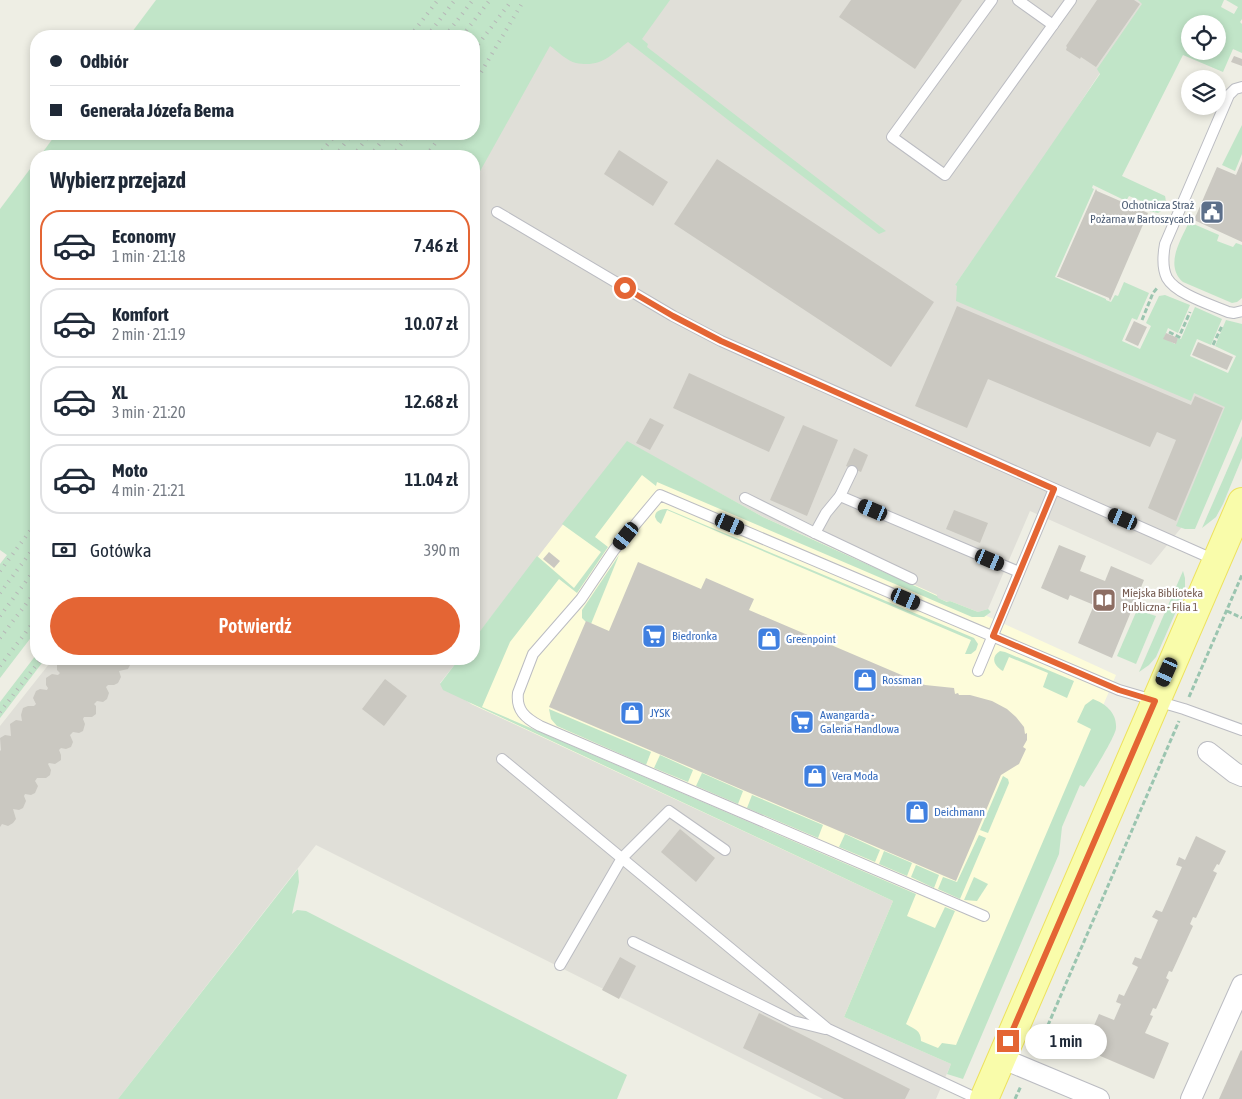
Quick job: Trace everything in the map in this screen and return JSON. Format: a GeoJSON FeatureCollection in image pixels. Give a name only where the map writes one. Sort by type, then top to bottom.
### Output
{"type":"FeatureCollection","features":[{"type":"Feature","properties":{"kind":"main road"},"geometry":{"type":"LineString","coordinates":[[984,1099],[1216,561],[1239,519]]}},
{"type":"Feature","properties":{"kind":"street"},"geometry":{"type":"LineString","coordinates":[[1208,752],[1235,773],[1242,776]]}},
{"type":"Feature","properties":{"kind":"street"},"geometry":{"type":"LineString","coordinates":[[1191,1099],[1242,985]]}},
{"type":"Feature","properties":{"kind":"street"},"geometry":{"type":"LineString","coordinates":[[1001,1058],[1099,1099]]}},
{"type":"Feature","properties":{"kind":"lane"},"geometry":{"type":"LineString","coordinates":[[992,0],[892,137],[945,175],[1071,0]]}},
{"type":"Feature","properties":{"kind":"lane"},"geometry":{"type":"LineString","coordinates":[[1018,0],[1053,25]]}},
{"type":"Feature","properties":{"kind":"lane"},"geometry":{"type":"LineString","coordinates":[[1242,87],[1235,89],[1229,95],[1165,244],[1163,262],[1167,278],[1177,289],[1228,312],[1242,311]]}},
{"type":"Feature","properties":{"kind":"lane"},"geometry":{"type":"LineString","coordinates":[[497,212],[673,316],[721,341],[1216,561]]}},
{"type":"Feature","properties":{"kind":"lane"},"geometry":{"type":"LineString","coordinates":[[815,533],[826,513],[840,496],[852,471]]}},
{"type":"Feature","properties":{"kind":"lane"},"geometry":{"type":"LineString","coordinates":[[978,670],[1054,489]]}},
{"type":"Feature","properties":{"kind":"lane"},"geometry":{"type":"LineString","coordinates":[[984,916],[540,726],[530,721],[521,713],[517,700],[518,693],[533,654],[581,599],[614,550],[660,494],[1119,690],[1184,709],[1242,730]]}},
{"type":"Feature","properties":{"kind":"lane"},"geometry":{"type":"LineString","coordinates":[[840,496],[1020,572]]}},
{"type":"Feature","properties":{"kind":"lane"},"geometry":{"type":"LineString","coordinates":[[745,498],[912,578]]}},
{"type":"Feature","properties":{"kind":"lane"},"geometry":{"type":"LineString","coordinates":[[502,758],[828,1029]]}},
{"type":"Feature","properties":{"kind":"lane"},"geometry":{"type":"LineString","coordinates":[[560,965],[622,858],[669,811],[725,850]]}},
{"type":"Feature","properties":{"kind":"lane"},"geometry":{"type":"LineString","coordinates":[[633,942],[793,1021],[828,1029],[978,1099]]}},
{"type":"Feature","properties":{"kind":"path"},"geometry":{"type":"LineString","coordinates":[[1142,320],[1153,293],[1167,278]]}},
{"type":"Feature","properties":{"kind":"path"},"geometry":{"type":"LineString","coordinates":[[1169,332],[1179,336],[1196,298]]}},
{"type":"Feature","properties":{"kind":"path"},"geometry":{"type":"LineString","coordinates":[[1213,346],[1228,312]]}},
{"type":"Feature","properties":{"kind":"path"},"geometry":{"type":"LineString","coordinates":[[1015,1099],[1242,575]]}},
{"type":"Feature","properties":{"kind":"path"},"geometry":{"type":"LineString","coordinates":[[1227,611],[1242,618]]}},
{"type":"Feature","properties":{"kind":"shaded area"},"geometry":{"type":"Polygon","coordinates":[[[156,0],[670,0],[642,39],[648,44],[647,47],[886,231],[879,234],[628,42],[611,56],[592,64],[576,63],[569,60],[550,46],[480,171],[480,150],[44,150],[52,140],[480,140],[480,30],[134,30],[156,0]]]}},
{"type":"Feature","properties":{"kind":"shaded area"},"geometry":{"type":"Polygon","coordinates":[[[554,0],[1148,0],[1051,147],[955,285],[1237,403],[1181,528],[1151,565],[1030,511],[988,609],[978,612],[937,598],[937,595],[763,517],[627,442],[480,631],[480,150],[460,150],[469,140],[480,140],[480,124],[554,0]]]}},
{"type":"Feature","properties":{"kind":"shaded area"},"geometry":{"type":"Polygon","coordinates":[[[1138,0],[1224,0],[1221,7],[1234,14],[1238,7],[1226,0],[1242,0],[1242,19],[1240,22],[1242,24],[1242,53],[1233,49],[1224,70],[1218,70],[1195,60],[1226,60],[1226,15],[1181,15],[1181,59],[1122,176],[1165,196],[1166,201],[1163,208],[1158,213],[1149,211],[1151,205],[1129,196],[1126,201],[1093,185],[1092,188],[1094,189],[1055,277],[1111,302],[1115,295],[1118,296],[1124,282],[1149,293],[1137,320],[1132,318],[1122,341],[1140,349],[1151,326],[1146,323],[1159,296],[1165,295],[1190,305],[1178,333],[1168,328],[1164,338],[1175,344],[1178,338],[1181,339],[1195,307],[1222,319],[1211,345],[1197,339],[1190,356],[1228,373],[1236,356],[1215,346],[1226,320],[1242,324],[1242,419],[1195,529],[1185,529],[1176,526],[1225,407],[1194,393],[1191,401],[956,301],[957,286],[955,285],[1100,74],[1097,69],[1142,4],[1138,0]]]}},
{"type":"Feature","properties":{"kind":"shaded area"},"geometry":{"type":"Polygon","coordinates":[[[1242,125],[1242,154],[1235,171],[1222,165],[1242,125]]]}},
{"type":"Feature","properties":{"kind":"shaded area"},"geometry":{"type":"Polygon","coordinates":[[[30,169],[30,639],[0,678],[0,564],[7,555],[0,550],[0,209],[30,169]]]}},
{"type":"Feature","properties":{"kind":"shaded area"},"geometry":{"type":"Polygon","coordinates":[[[1189,222],[1219,235],[1217,241],[1233,247],[1236,243],[1242,245],[1242,298],[1237,302],[1232,303],[1183,282],[1177,275],[1174,260],[1189,222]]]}},
{"type":"Feature","properties":{"kind":"shaded area"},"geometry":{"type":"Polygon","coordinates":[[[1242,436],[1242,458],[1223,504],[1216,517],[1202,528],[1242,436]]]}},
{"type":"Feature","properties":{"kind":"shaded area"},"geometry":{"type":"Polygon","coordinates":[[[627,441],[978,612],[1116,675],[951,1064],[844,1017],[758,838],[471,704],[461,665],[480,665],[480,631],[627,441]]]}},
{"type":"Feature","properties":{"kind":"shaded area"},"geometry":{"type":"Polygon","coordinates":[[[627,441],[763,517],[947,602],[950,601],[978,612],[988,609],[991,612],[984,617],[972,617],[657,482],[656,486],[642,475],[595,537],[608,547],[577,593],[559,579],[510,642],[482,707],[916,894],[907,916],[935,928],[945,907],[955,911],[906,1024],[918,1032],[921,1041],[938,1048],[942,1043],[956,1045],[1091,729],[1077,722],[1085,705],[1093,699],[1106,706],[1113,714],[1116,723],[1115,732],[1084,787],[1080,785],[1062,827],[1059,854],[963,1079],[947,1074],[951,1064],[844,1017],[893,901],[443,690],[440,684],[454,665],[480,665],[480,631],[537,556],[574,588],[601,552],[562,524],[627,441]]]}},
{"type":"Feature","properties":{"kind":"shaded area"},"geometry":{"type":"Polygon","coordinates":[[[667,509],[974,638],[978,644],[976,650],[971,654],[965,654],[971,640],[667,510],[661,524],[657,521],[655,515],[659,510],[667,509]]]}},
{"type":"Feature","properties":{"kind":"shaded area"},"geometry":{"type":"Polygon","coordinates":[[[619,555],[591,624],[586,622],[582,618],[582,610],[619,555]]]}},
{"type":"Feature","properties":{"kind":"shaded area"},"geometry":{"type":"Polygon","coordinates":[[[1183,571],[1185,591],[1156,657],[1139,672],[1183,571]]]}},
{"type":"Feature","properties":{"kind":"shaded area"},"geometry":{"type":"Polygon","coordinates":[[[1137,610],[1156,616],[1136,664],[1117,656],[1137,610]]]}},
{"type":"Feature","properties":{"kind":"shaded area"},"geometry":{"type":"Polygon","coordinates":[[[1000,651],[1074,681],[1067,698],[1043,687],[1048,673],[1009,657],[1003,671],[1000,669],[995,664],[994,659],[1000,651]]]}},
{"type":"Feature","properties":{"kind":"shaded area"},"geometry":{"type":"Polygon","coordinates":[[[30,663],[30,665],[40,665],[0,718],[0,702],[30,663]]]}},
{"type":"Feature","properties":{"kind":"shaded area"},"geometry":{"type":"Polygon","coordinates":[[[48,665],[454,665],[440,683],[471,704],[893,901],[844,1017],[951,1064],[936,1099],[823,1099],[316,845],[118,1099],[0,1099],[0,726],[48,665]]]}},
{"type":"Feature","properties":{"kind":"shaded area"},"geometry":{"type":"Polygon","coordinates":[[[549,709],[651,752],[646,765],[557,726],[551,719],[549,709]]]}},
{"type":"Feature","properties":{"kind":"shaded area"},"geometry":{"type":"Polygon","coordinates":[[[660,755],[693,770],[688,782],[654,768],[660,755]]]}},
{"type":"Feature","properties":{"kind":"shaded area"},"geometry":{"type":"Polygon","coordinates":[[[702,773],[743,791],[738,804],[696,786],[702,773]]]}},
{"type":"Feature","properties":{"kind":"shaded area"},"geometry":{"type":"Polygon","coordinates":[[[1003,776],[1008,779],[1009,783],[988,833],[980,830],[1003,776]]]}},
{"type":"Feature","properties":{"kind":"shaded area"},"geometry":{"type":"Polygon","coordinates":[[[752,795],[823,825],[818,838],[747,808],[752,795]]]}},
{"type":"Feature","properties":{"kind":"shaded area"},"geometry":{"type":"Polygon","coordinates":[[[845,834],[880,850],[875,862],[839,847],[845,834]]]}},
{"type":"Feature","properties":{"kind":"shaded area"},"geometry":{"type":"Polygon","coordinates":[[[979,835],[986,838],[960,899],[938,889],[943,877],[957,882],[979,835]]]}},
{"type":"Feature","properties":{"kind":"shaded area"},"geometry":{"type":"Polygon","coordinates":[[[884,851],[912,863],[907,876],[879,864],[884,851]]]}},
{"type":"Feature","properties":{"kind":"shaded area"},"geometry":{"type":"Polygon","coordinates":[[[916,865],[939,875],[934,888],[911,877],[916,865]]]}},
{"type":"Feature","properties":{"kind":"shaded area"},"geometry":{"type":"Polygon","coordinates":[[[298,869],[299,882],[292,914],[297,910],[306,911],[627,1075],[617,1099],[118,1099],[298,869]]]}},
{"type":"Feature","properties":{"kind":"shaded area"},"geometry":{"type":"Polygon","coordinates":[[[974,877],[988,884],[977,901],[964,900],[974,877]]]}},
{"type":"Feature","properties":{"kind":"building"},"geometry":{"type":"Polygon","coordinates":[[[851,0],[962,0],[915,69],[839,17],[851,0]]]}},
{"type":"Feature","properties":{"kind":"building"},"geometry":{"type":"Polygon","coordinates":[[[1097,0],[1134,0],[1140,4],[1096,67],[1066,50],[1066,46],[1097,0]]]}},
{"type":"Feature","properties":{"kind":"building"},"geometry":{"type":"Polygon","coordinates":[[[1234,56],[1242,59],[1242,66],[1231,62],[1234,56]]]}},
{"type":"Feature","properties":{"kind":"building"},"geometry":{"type":"Polygon","coordinates":[[[619,150],[668,182],[653,206],[604,174],[619,150]]]}},
{"type":"Feature","properties":{"kind":"building"},"geometry":{"type":"Polygon","coordinates":[[[717,159],[934,302],[891,367],[674,224],[717,159]]]}},
{"type":"Feature","properties":{"kind":"building"},"geometry":{"type":"Polygon","coordinates":[[[1242,161],[1242,242],[1194,220],[1217,167],[1236,175],[1242,161]]]}},
{"type":"Feature","properties":{"kind":"building"},"geometry":{"type":"Polygon","coordinates":[[[1096,189],[1148,213],[1110,301],[1109,298],[1057,277],[1096,189]]]}},
{"type":"Feature","properties":{"kind":"building"},"geometry":{"type":"Polygon","coordinates":[[[957,306],[1191,405],[1195,396],[1223,408],[1176,521],[1148,508],[1176,440],[1157,432],[1150,447],[988,379],[967,428],[915,406],[957,306]]]}},
{"type":"Feature","properties":{"kind":"building"},"geometry":{"type":"Polygon","coordinates":[[[1134,321],[1147,327],[1138,346],[1125,340],[1134,321]]]}},
{"type":"Feature","properties":{"kind":"building"},"geometry":{"type":"Polygon","coordinates":[[[1166,333],[1178,338],[1176,344],[1163,339],[1166,333]]]}},
{"type":"Feature","properties":{"kind":"building"},"geometry":{"type":"Polygon","coordinates":[[[1198,342],[1233,357],[1227,370],[1192,355],[1198,342]]]}},
{"type":"Feature","properties":{"kind":"building"},"geometry":{"type":"Polygon","coordinates":[[[689,373],[785,417],[769,452],[673,408],[689,373]]]}},
{"type":"Feature","properties":{"kind":"building"},"geometry":{"type":"Polygon","coordinates":[[[650,418],[664,425],[650,450],[636,443],[650,418]]]}},
{"type":"Feature","properties":{"kind":"building"},"geometry":{"type":"Polygon","coordinates":[[[803,425],[838,440],[807,516],[770,500],[803,425]]]}},
{"type":"Feature","properties":{"kind":"building"},"geometry":{"type":"Polygon","coordinates":[[[854,448],[868,455],[861,472],[846,466],[854,448]]]}},
{"type":"Feature","properties":{"kind":"building"},"geometry":{"type":"Polygon","coordinates":[[[954,510],[988,523],[980,543],[946,529],[954,510]]]}},
{"type":"Feature","properties":{"kind":"building"},"geometry":{"type":"Polygon","coordinates":[[[1059,545],[1086,556],[1080,571],[1105,581],[1111,566],[1144,580],[1112,658],[1078,643],[1094,605],[1070,595],[1068,600],[1041,588],[1059,545]]]}},
{"type":"Feature","properties":{"kind":"building"},"geometry":{"type":"Polygon","coordinates":[[[549,552],[560,561],[554,568],[543,559],[549,552]]]}},
{"type":"Feature","properties":{"kind":"building","name":"Awangarda - Galeria Handlowa"},"geometry":{"type":"Polygon","coordinates":[[[638,562],[701,589],[706,578],[754,599],[749,610],[925,685],[954,688],[955,694],[970,695],[992,701],[1007,709],[1016,717],[1024,727],[1025,734],[1027,733],[1027,740],[1023,747],[1026,749],[1019,764],[1001,775],[956,881],[549,707],[586,621],[609,631],[638,562]]]}},
{"type":"Feature","properties":{"kind":"building"},"geometry":{"type":"Polygon","coordinates":[[[57,665],[130,665],[128,669],[119,671],[121,677],[118,683],[106,687],[109,693],[107,699],[103,702],[97,701],[94,704],[96,706],[96,714],[92,717],[84,717],[83,731],[79,733],[73,732],[70,735],[73,742],[71,747],[59,750],[61,760],[55,764],[48,764],[51,770],[50,775],[46,778],[37,778],[35,781],[38,786],[35,793],[31,795],[25,794],[26,801],[23,808],[19,810],[13,809],[16,819],[13,823],[8,826],[2,824],[0,827],[0,738],[5,735],[11,736],[10,724],[16,720],[22,721],[23,708],[36,704],[33,698],[36,691],[40,689],[47,690],[46,678],[52,674],[58,675],[60,673],[57,670],[57,665]]]}},
{"type":"Feature","properties":{"kind":"building"},"geometry":{"type":"Polygon","coordinates":[[[385,679],[407,696],[384,726],[362,709],[385,679]]]}},
{"type":"Feature","properties":{"kind":"building"},"geometry":{"type":"Polygon","coordinates":[[[680,829],[715,858],[696,882],[661,852],[680,829]]]}},
{"type":"Feature","properties":{"kind":"building"},"geometry":{"type":"Polygon","coordinates":[[[1196,836],[1226,851],[1219,865],[1217,864],[1213,871],[1217,873],[1196,918],[1193,917],[1190,924],[1193,926],[1172,972],[1169,971],[1166,978],[1169,980],[1156,1009],[1153,1008],[1150,1015],[1153,1016],[1145,1033],[1169,1043],[1154,1079],[1084,1049],[1099,1014],[1114,1020],[1121,1004],[1116,1002],[1119,994],[1124,996],[1138,967],[1132,964],[1135,957],[1141,959],[1158,920],[1152,917],[1156,910],[1162,912],[1182,867],[1176,865],[1179,857],[1185,860],[1196,836]]]}},
{"type":"Feature","properties":{"kind":"building"},"geometry":{"type":"Polygon","coordinates":[[[620,957],[636,966],[619,999],[602,990],[620,957]]]}},
{"type":"Feature","properties":{"kind":"building"},"geometry":{"type":"Polygon","coordinates":[[[759,1013],[910,1089],[905,1099],[844,1099],[743,1048],[759,1013]]]}},
{"type":"Feature","properties":{"kind":"building"},"geometry":{"type":"Polygon","coordinates":[[[1241,1050],[1242,1099],[1219,1099],[1241,1050]]]}},
{"type":"Feature","properties":{"kind":"railway"},"geometry":{"type":"LineString","coordinates":[[415,30],[438,0]]}},
{"type":"Feature","properties":{"kind":"railway"},"geometry":{"type":"LineString","coordinates":[[432,30],[455,0]]}},
{"type":"Feature","properties":{"kind":"railway"},"geometry":{"type":"LineString","coordinates":[[450,30],[473,0]]}},
{"type":"Feature","properties":{"kind":"railway"},"geometry":{"type":"LineString","coordinates":[[467,30],[490,0]]}},
{"type":"Feature","properties":{"kind":"railway"},"geometry":{"type":"LineString","coordinates":[[480,42],[512,0]]}},
{"type":"Feature","properties":{"kind":"railway"},"geometry":{"type":"LineString","coordinates":[[480,74],[524,0]]}},
{"type":"Feature","properties":{"kind":"railway"},"geometry":{"type":"LineString","coordinates":[[323,150],[331,140]]}},
{"type":"Feature","properties":{"kind":"railway"},"geometry":{"type":"LineString","coordinates":[[340,150],[347,140]]}},
{"type":"Feature","properties":{"kind":"railway"},"geometry":{"type":"LineString","coordinates":[[358,150],[365,140]]}},
{"type":"Feature","properties":{"kind":"railway"},"geometry":{"type":"LineString","coordinates":[[375,150],[382,140]]}},
{"type":"Feature","properties":{"kind":"railway"},"geometry":{"type":"LineString","coordinates":[[397,150],[404,140]]}},
{"type":"Feature","properties":{"kind":"railway"},"geometry":{"type":"LineString","coordinates":[[430,150],[438,140]]}},
{"type":"Feature","properties":{"kind":"railway"},"geometry":{"type":"LineString","coordinates":[[0,571],[30,531]]}},
{"type":"Feature","properties":{"kind":"railway"},"geometry":{"type":"LineString","coordinates":[[0,593],[30,553]]}},
{"type":"Feature","properties":{"kind":"railway"},"geometry":{"type":"LineString","coordinates":[[0,616],[30,576]]}},
{"type":"Feature","properties":{"kind":"railway"},"geometry":{"type":"LineString","coordinates":[[0,638],[30,599]]}},
{"type":"Feature","properties":{"kind":"railway"},"geometry":{"type":"LineString","coordinates":[[0,666],[30,627]]}},
{"type":"Feature","properties":{"kind":"railway"},"geometry":{"type":"LineString","coordinates":[[0,712],[36,665]]}},
{"type":"Feature","properties":{"kind":"place","name":"Ochotnicza Straż Pożarna w Bartoszycach"},"geometry":{"type":"Point","coordinates":[1212,212]}},
{"type":"Feature","properties":{"kind":"place","name":"Miejska Biblioteka Publiczna - Filia 1"},"geometry":{"type":"Point","coordinates":[1104,600]}},
{"type":"Feature","properties":{"kind":"place","name":"Biedronka"},"geometry":{"type":"Point","coordinates":[654,636]}},
{"type":"Feature","properties":{"kind":"place","name":"Greenpoint"},"geometry":{"type":"Point","coordinates":[769,639]}},
{"type":"Feature","properties":{"kind":"place","name":"Rossman"},"geometry":{"type":"Point","coordinates":[865,680]}},
{"type":"Feature","properties":{"kind":"place","name":"JYSK"},"geometry":{"type":"Point","coordinates":[632,713]}},
{"type":"Feature","properties":{"kind":"place","name":"Awangarda - Galeria Handlowa"},"geometry":{"type":"Point","coordinates":[802,722]}},
{"type":"Feature","properties":{"kind":"place","name":"Vera Moda"},"geometry":{"type":"Point","coordinates":[815,776]}},
{"type":"Feature","properties":{"kind":"place","name":"Deichmann"},"geometry":{"type":"Point","coordinates":[917,812]}},
{"type":"Feature","properties":{"kind":"route"},"geometry":{"type":"LineString","coordinates":[[625,288],[721,341],[1054,489],[993,636],[1119,690],[1155,701],[1008,1041]]}}]}
